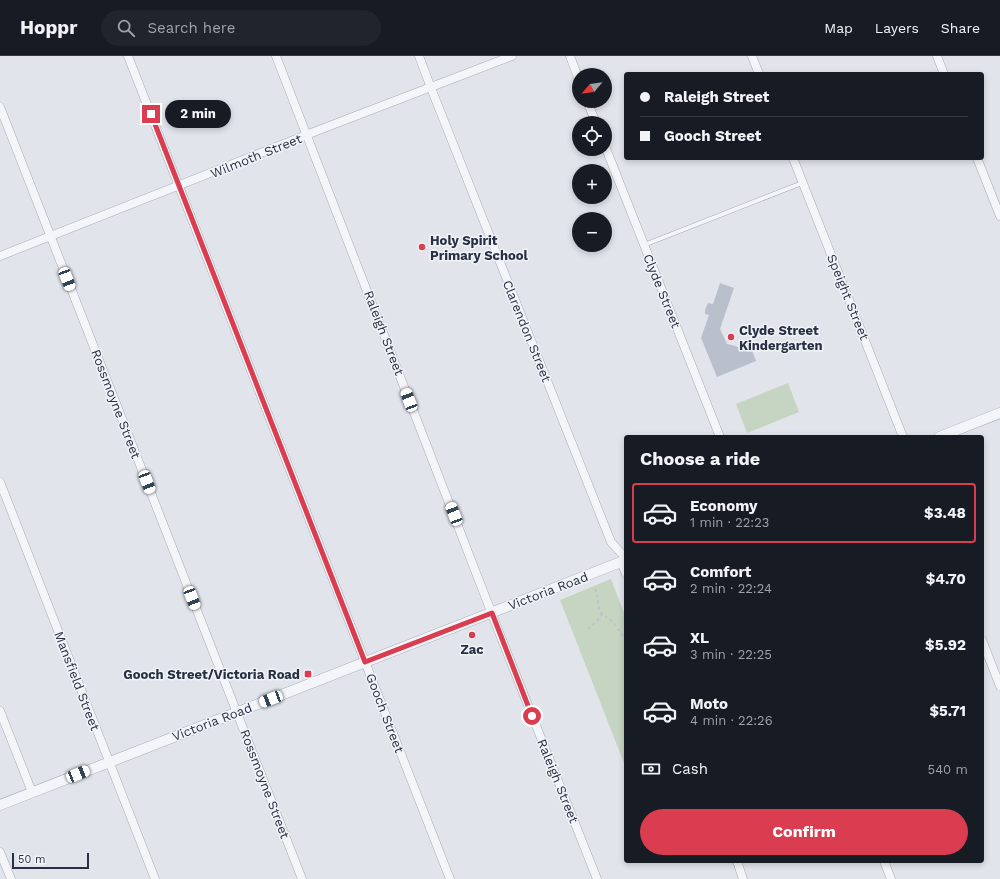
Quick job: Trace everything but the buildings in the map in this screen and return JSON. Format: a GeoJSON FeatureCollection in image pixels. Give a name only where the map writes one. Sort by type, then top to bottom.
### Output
{"type":"FeatureCollection","features":[{"type":"Feature","properties":{"kind":"street","name":"Gooch Street"},"geometry":{"type":"LineString","coordinates":[[128,56],[450,879]]}},
{"type":"Feature","properties":{"kind":"street","name":"Raleigh Street"},"geometry":{"type":"LineString","coordinates":[[276,56],[597,879]]}},
{"type":"Feature","properties":{"kind":"street","name":"Clarendon Street"},"geometry":{"type":"LineString","coordinates":[[419,56],[612,542],[622,554],[624,559]]}},
{"type":"Feature","properties":{"kind":"street","name":"Wilmoth Street"},"geometry":{"type":"LineString","coordinates":[[0,256],[512,56]]}},
{"type":"Feature","properties":{"kind":"street"},"geometry":{"type":"LineString","coordinates":[[570,56],[574,68]]}},
{"type":"Feature","properties":{"kind":"street"},"geometry":{"type":"LineString","coordinates":[[752,56],[758,72]]}},
{"type":"Feature","properties":{"kind":"street"},"geometry":{"type":"LineString","coordinates":[[937,56],[943,72]]}},
{"type":"Feature","properties":{"kind":"street","name":"Rossmoyne Street"},"geometry":{"type":"LineString","coordinates":[[0,107],[302,879]]}},
{"type":"Feature","properties":{"kind":"street","name":"Clyde Street"},"geometry":{"type":"LineString","coordinates":[[609,156],[719,435]]}},
{"type":"Feature","properties":{"kind":"street","name":"Speight Street"},"geometry":{"type":"LineString","coordinates":[[794,160],[902,435]]}},
{"type":"Feature","properties":{"kind":"street"},"geometry":{"type":"LineString","coordinates":[[978,160],[1000,216]]}},
{"type":"Feature","properties":{"kind":"street"},"geometry":{"type":"LineString","coordinates":[[944,435],[1000,413]]}},
{"type":"Feature","properties":{"kind":"street","name":"Mansfield Street"},"geometry":{"type":"LineString","coordinates":[[0,482],[155,879]]}},
{"type":"Feature","properties":{"kind":"street","name":"Victoria Road"},"geometry":{"type":"LineString","coordinates":[[0,805],[492,613],[624,559]]}},
{"type":"Feature","properties":{"kind":"street"},"geometry":{"type":"LineString","coordinates":[[984,645],[1000,686]]}},
{"type":"Feature","properties":{"kind":"street"},"geometry":{"type":"LineString","coordinates":[[0,711],[32,792]]}},
{"type":"Feature","properties":{"kind":"street"},"geometry":{"type":"LineString","coordinates":[[0,852],[11,879]]}},
{"type":"Feature","properties":{"kind":"street"},"geometry":{"type":"LineString","coordinates":[[737,863],[744,879]]}},
{"type":"Feature","properties":{"kind":"street"},"geometry":{"type":"LineString","coordinates":[[885,863],[891,879]]}},
{"type":"Feature","properties":{"kind":"lane"},"geometry":{"type":"LineString","coordinates":[[644,245],[802,183]]}},
{"type":"Feature","properties":{"kind":"path"},"geometry":{"type":"LineString","coordinates":[[595,589],[599,609],[602,614],[612,621],[624,637]]}},
{"type":"Feature","properties":{"kind":"path"},"geometry":{"type":"LineString","coordinates":[[588,629],[599,619],[602,614]]}},
{"type":"Feature","properties":{"kind":"green space"},"geometry":{"type":"Polygon","coordinates":[[[788,383],[799,412],[747,433],[736,404],[788,383]]]}},
{"type":"Feature","properties":{"kind":"green space"},"geometry":{"type":"Polygon","coordinates":[[[611,579],[624,613],[624,763],[560,600],[611,579]]]}},
{"type":"Feature","properties":{"kind":"place","name":"Holy Spirit Primary School"},"geometry":{"type":"Point","coordinates":[422,247]}},
{"type":"Feature","properties":{"kind":"place","name":"Clyde Street Kindergarten"},"geometry":{"type":"Point","coordinates":[731,337]}},
{"type":"Feature","properties":{"kind":"place","name":"Zac"},"geometry":{"type":"Point","coordinates":[472,635]}},
{"type":"Feature","properties":{"kind":"place","name":"Gooch Street/Victoria Road"},"geometry":{"type":"Point","coordinates":[308,674]}},
{"type":"Feature","properties":{"kind":"route"},"geometry":{"type":"LineString","coordinates":[[151,114],[365,662],[492,613],[532,716]]}}]}
